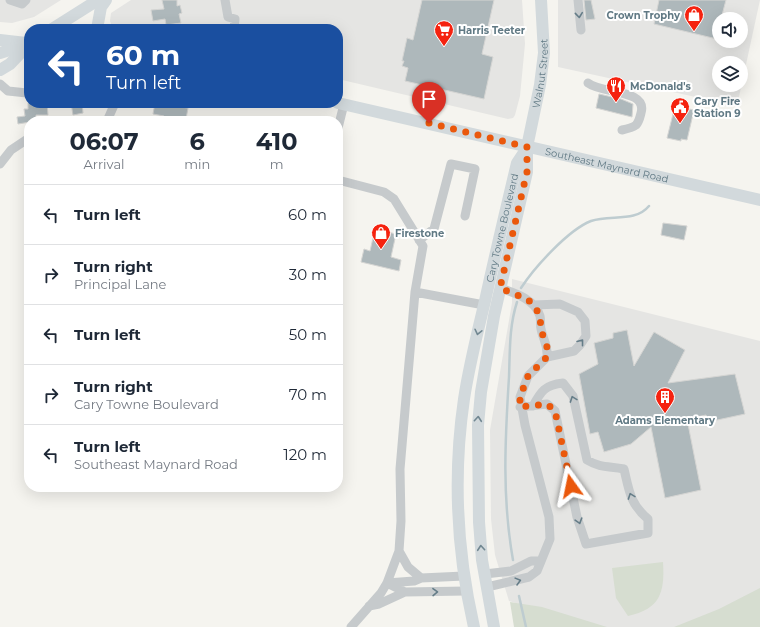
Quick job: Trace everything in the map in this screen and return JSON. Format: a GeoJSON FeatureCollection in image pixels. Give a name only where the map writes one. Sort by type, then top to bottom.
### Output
{"type":"FeatureCollection","features":[{"type":"Feature","properties":{"kind":"main road"},"geometry":{"type":"LineString","coordinates":[[60,24],[98,0]]}},
{"type":"Feature","properties":{"kind":"main road"},"geometry":{"type":"LineString","coordinates":[[98,24],[101,7],[106,0]]}},
{"type":"Feature","properties":{"kind":"main road","name":"Walnut Street"},"geometry":{"type":"LineString","coordinates":[[527,147],[536,112],[544,52],[541,0]]}},
{"type":"Feature","properties":{"kind":"main road"},"geometry":{"type":"LineString","coordinates":[[0,40],[24,42]]}},
{"type":"Feature","properties":{"kind":"main road"},"geometry":{"type":"LineString","coordinates":[[0,53],[24,45]]}},
{"type":"Feature","properties":{"kind":"main road"},"geometry":{"type":"LineString","coordinates":[[0,70],[10,64],[24,49]]}},
{"type":"Feature","properties":{"kind":"main road","name":"Southeast Maynard Road"},"geometry":{"type":"LineString","coordinates":[[343,103],[760,200]]}},
{"type":"Feature","properties":{"kind":"main road","name":"Cary Towne Boulevard"},"geometry":{"type":"LineString","coordinates":[[494,627],[485,574],[479,522],[478,425],[481,392],[500,288],[527,172],[527,147]]}},
{"type":"Feature","properties":{"kind":"main road","name":"Cary Towne Boulevard"},"geometry":{"type":"LineString","coordinates":[[474,627],[466,591],[459,520],[460,441],[464,400],[516,163],[527,147]]}},
{"type":"Feature","properties":{"kind":"main road"},"geometry":{"type":"LineString","coordinates":[[464,576],[485,574]]}},
{"type":"Feature","properties":{"kind":"main road"},"geometry":{"type":"LineString","coordinates":[[466,591],[487,587]]}},
{"type":"Feature","properties":{"kind":"street"},"geometry":{"type":"LineString","coordinates":[[10,0],[22,4],[26,0]]}},
{"type":"Feature","properties":{"kind":"street"},"geometry":{"type":"LineString","coordinates":[[225,0],[228,17],[235,20],[235,24]]}},
{"type":"Feature","properties":{"kind":"street"},"geometry":{"type":"LineString","coordinates":[[578,0],[581,30]]}},
{"type":"Feature","properties":{"kind":"street"},"geometry":{"type":"LineString","coordinates":[[588,83],[594,88],[636,97],[641,102],[642,109],[638,124],[622,130]]}},
{"type":"Feature","properties":{"kind":"street"},"geometry":{"type":"LineString","coordinates":[[0,84],[8,91],[24,93]]}},
{"type":"Feature","properties":{"kind":"street"},"geometry":{"type":"LineString","coordinates":[[0,164],[11,150],[24,141]]}},
{"type":"Feature","properties":{"kind":"street"},"geometry":{"type":"LineString","coordinates":[[419,240],[434,229],[452,164],[475,169],[465,216]]}},
{"type":"Feature","properties":{"kind":"street"},"geometry":{"type":"LineString","coordinates":[[343,181],[384,192],[394,199],[422,246],[415,292],[400,469],[401,521],[399,551],[387,582],[351,627]]}},
{"type":"Feature","properties":{"kind":"street"},"geometry":{"type":"LineString","coordinates":[[500,288],[527,299],[534,305],[540,316],[541,330],[547,347],[547,357]]}},
{"type":"Feature","properties":{"kind":"street"},"geometry":{"type":"LineString","coordinates":[[415,292],[484,305]]}},
{"type":"Feature","properties":{"kind":"street"},"geometry":{"type":"LineString","coordinates":[[487,587],[529,577],[537,571],[550,539],[549,517],[520,407],[520,397],[528,376],[547,357],[574,350],[580,345],[586,336],[585,321],[578,312],[560,304],[534,305]]}},
{"type":"Feature","properties":{"kind":"street"},"geometry":{"type":"LineString","coordinates":[[520,407],[534,406],[547,404],[555,411],[578,517],[586,544],[648,533],[648,519],[638,511],[631,498],[624,468],[612,466],[598,467],[588,460],[573,396],[563,383],[553,384],[541,391],[534,406]]}},
{"type":"Feature","properties":{"kind":"street"},"geometry":{"type":"LineString","coordinates":[[399,551],[408,567],[421,578]]}},
{"type":"Feature","properties":{"kind":"street"},"geometry":{"type":"LineString","coordinates":[[485,574],[511,571],[531,562],[540,561]]}},
{"type":"Feature","properties":{"kind":"street"},"geometry":{"type":"LineString","coordinates":[[387,582],[414,581],[421,578],[464,576]]}},
{"type":"Feature","properties":{"kind":"street"},"geometry":{"type":"LineString","coordinates":[[387,582],[405,592]]}},
{"type":"Feature","properties":{"kind":"street"},"geometry":{"type":"LineString","coordinates":[[369,606],[380,604],[405,592],[466,591]]}},
{"type":"Feature","properties":{"kind":"shaded area"},"geometry":{"type":"Polygon","coordinates":[[[0,0],[61,0],[34,17],[12,23],[0,22],[0,0]]]}},
{"type":"Feature","properties":{"kind":"shaded area"},"geometry":{"type":"Polygon","coordinates":[[[131,0],[522,0],[525,44],[520,96],[515,115],[513,118],[508,119],[343,80],[343,24],[111,24],[111,13],[131,0]]]}},
{"type":"Feature","properties":{"kind":"shaded area"},"geometry":{"type":"Polygon","coordinates":[[[558,0],[760,0],[748,56],[712,56],[712,92],[740,92],[737,106],[558,67],[558,0]]]}},
{"type":"Feature","properties":{"kind":"shaded area"},"geometry":{"type":"Polygon","coordinates":[[[512,279],[760,341],[760,627],[595,627],[509,601],[495,555],[491,519],[490,430],[512,303],[512,279]]]}},
{"type":"Feature","properties":{"kind":"shaded area"},"geometry":{"type":"Polygon","coordinates":[[[663,562],[663,583],[658,598],[654,604],[647,609],[628,616],[616,598],[612,568],[663,562]]]}},
{"type":"Feature","properties":{"kind":"shaded area"},"geometry":{"type":"Polygon","coordinates":[[[760,588],[760,627],[674,627],[719,609],[760,588]]]}},
{"type":"Feature","properties":{"kind":"shaded area"},"geometry":{"type":"Polygon","coordinates":[[[510,602],[542,607],[607,627],[514,627],[510,602]]]}},
{"type":"Feature","properties":{"kind":"building"},"geometry":{"type":"Polygon","coordinates":[[[162,0],[177,0],[177,6],[180,5],[182,13],[179,14],[181,23],[166,24],[165,19],[153,21],[151,10],[164,9],[162,0]]]}},
{"type":"Feature","properties":{"kind":"building","name":"Harris Teeter"},"geometry":{"type":"Polygon","coordinates":[[[422,0],[494,0],[482,54],[493,57],[484,99],[405,81],[408,68],[402,66],[404,61],[402,61],[407,38],[413,40],[422,0]]]}},
{"type":"Feature","properties":{"kind":"building"},"geometry":{"type":"Polygon","coordinates":[[[584,0],[591,0],[595,19],[586,20],[584,0]]]}},
{"type":"Feature","properties":{"kind":"building"},"geometry":{"type":"Polygon","coordinates":[[[659,0],[726,0],[723,12],[712,12],[712,38],[654,24],[659,0]]]}},
{"type":"Feature","properties":{"kind":"building","name":"McDonald's"},"geometry":{"type":"Polygon","coordinates":[[[599,94],[621,99],[633,104],[632,117],[596,108],[599,94]]]}},
{"type":"Feature","properties":{"kind":"building","name":"Cary Fire Station 9"},"geometry":{"type":"Polygon","coordinates":[[[675,106],[694,110],[687,140],[681,139],[681,141],[667,138],[675,106]]]}},
{"type":"Feature","properties":{"kind":"building"},"geometry":{"type":"Polygon","coordinates":[[[47,108],[48,115],[25,116],[24,109],[47,108]]]}},
{"type":"Feature","properties":{"kind":"building"},"geometry":{"type":"Polygon","coordinates":[[[72,108],[82,108],[83,113],[73,115],[72,108]]]}},
{"type":"Feature","properties":{"kind":"building"},"geometry":{"type":"Polygon","coordinates":[[[154,108],[188,108],[187,116],[164,116],[153,114],[154,108]]]}},
{"type":"Feature","properties":{"kind":"building"},"geometry":{"type":"Polygon","coordinates":[[[24,116],[24,123],[18,124],[17,117],[24,116]]]}},
{"type":"Feature","properties":{"kind":"building"},"geometry":{"type":"Polygon","coordinates":[[[663,223],[687,226],[684,240],[661,235],[663,223]]]}},
{"type":"Feature","properties":{"kind":"building","name":"Firestone"},"geometry":{"type":"Polygon","coordinates":[[[375,229],[396,234],[391,257],[401,260],[399,271],[361,262],[364,249],[370,251],[375,229]]]}},
{"type":"Feature","properties":{"kind":"building","name":"Adams Elementary"},"geometry":{"type":"Polygon","coordinates":[[[627,330],[634,366],[654,332],[685,350],[668,383],[735,374],[745,414],[708,422],[706,415],[687,419],[701,490],[665,498],[651,427],[631,444],[604,452],[598,432],[590,434],[579,374],[598,364],[594,343],[613,338],[613,333],[627,330]]]}},
{"type":"Feature","properties":{"kind":"waterway"},"geometry":{"type":"LineString","coordinates":[[521,288],[534,270],[552,250],[572,232],[591,221],[598,219],[637,215],[649,206]]}},
{"type":"Feature","properties":{"kind":"waterway"},"geometry":{"type":"LineString","coordinates":[[513,560],[507,514],[505,469],[510,339],[514,311],[517,302]]}},
{"type":"Feature","properties":{"kind":"waterway"},"geometry":{"type":"LineString","coordinates":[[519,596],[526,627]]}},
{"type":"Feature","properties":{"kind":"place","name":"Crown Trophy"},"geometry":{"type":"Point","coordinates":[694,32]}},
{"type":"Feature","properties":{"kind":"place","name":"Harris Teeter"},"geometry":{"type":"Point","coordinates":[444,47]}},
{"type":"Feature","properties":{"kind":"place","name":"McDonald's"},"geometry":{"type":"Point","coordinates":[616,103]}},
{"type":"Feature","properties":{"kind":"place","name":"Cary Fire Station 9"},"geometry":{"type":"Point","coordinates":[680,124]}},
{"type":"Feature","properties":{"kind":"place","name":"Firestone"},"geometry":{"type":"Point","coordinates":[381,250]}},
{"type":"Feature","properties":{"kind":"place","name":"Adams Elementary"},"geometry":{"type":"Point","coordinates":[665,414]}},
{"type":"Feature","properties":{"kind":"route"},"geometry":{"type":"LineString","coordinates":[[429,123],[527,147],[527,172],[500,288],[513,292],[527,299],[534,305],[540,316],[541,330],[547,347],[547,357],[528,376],[520,397],[520,407],[547,404],[555,411],[571,486]]}}]}
